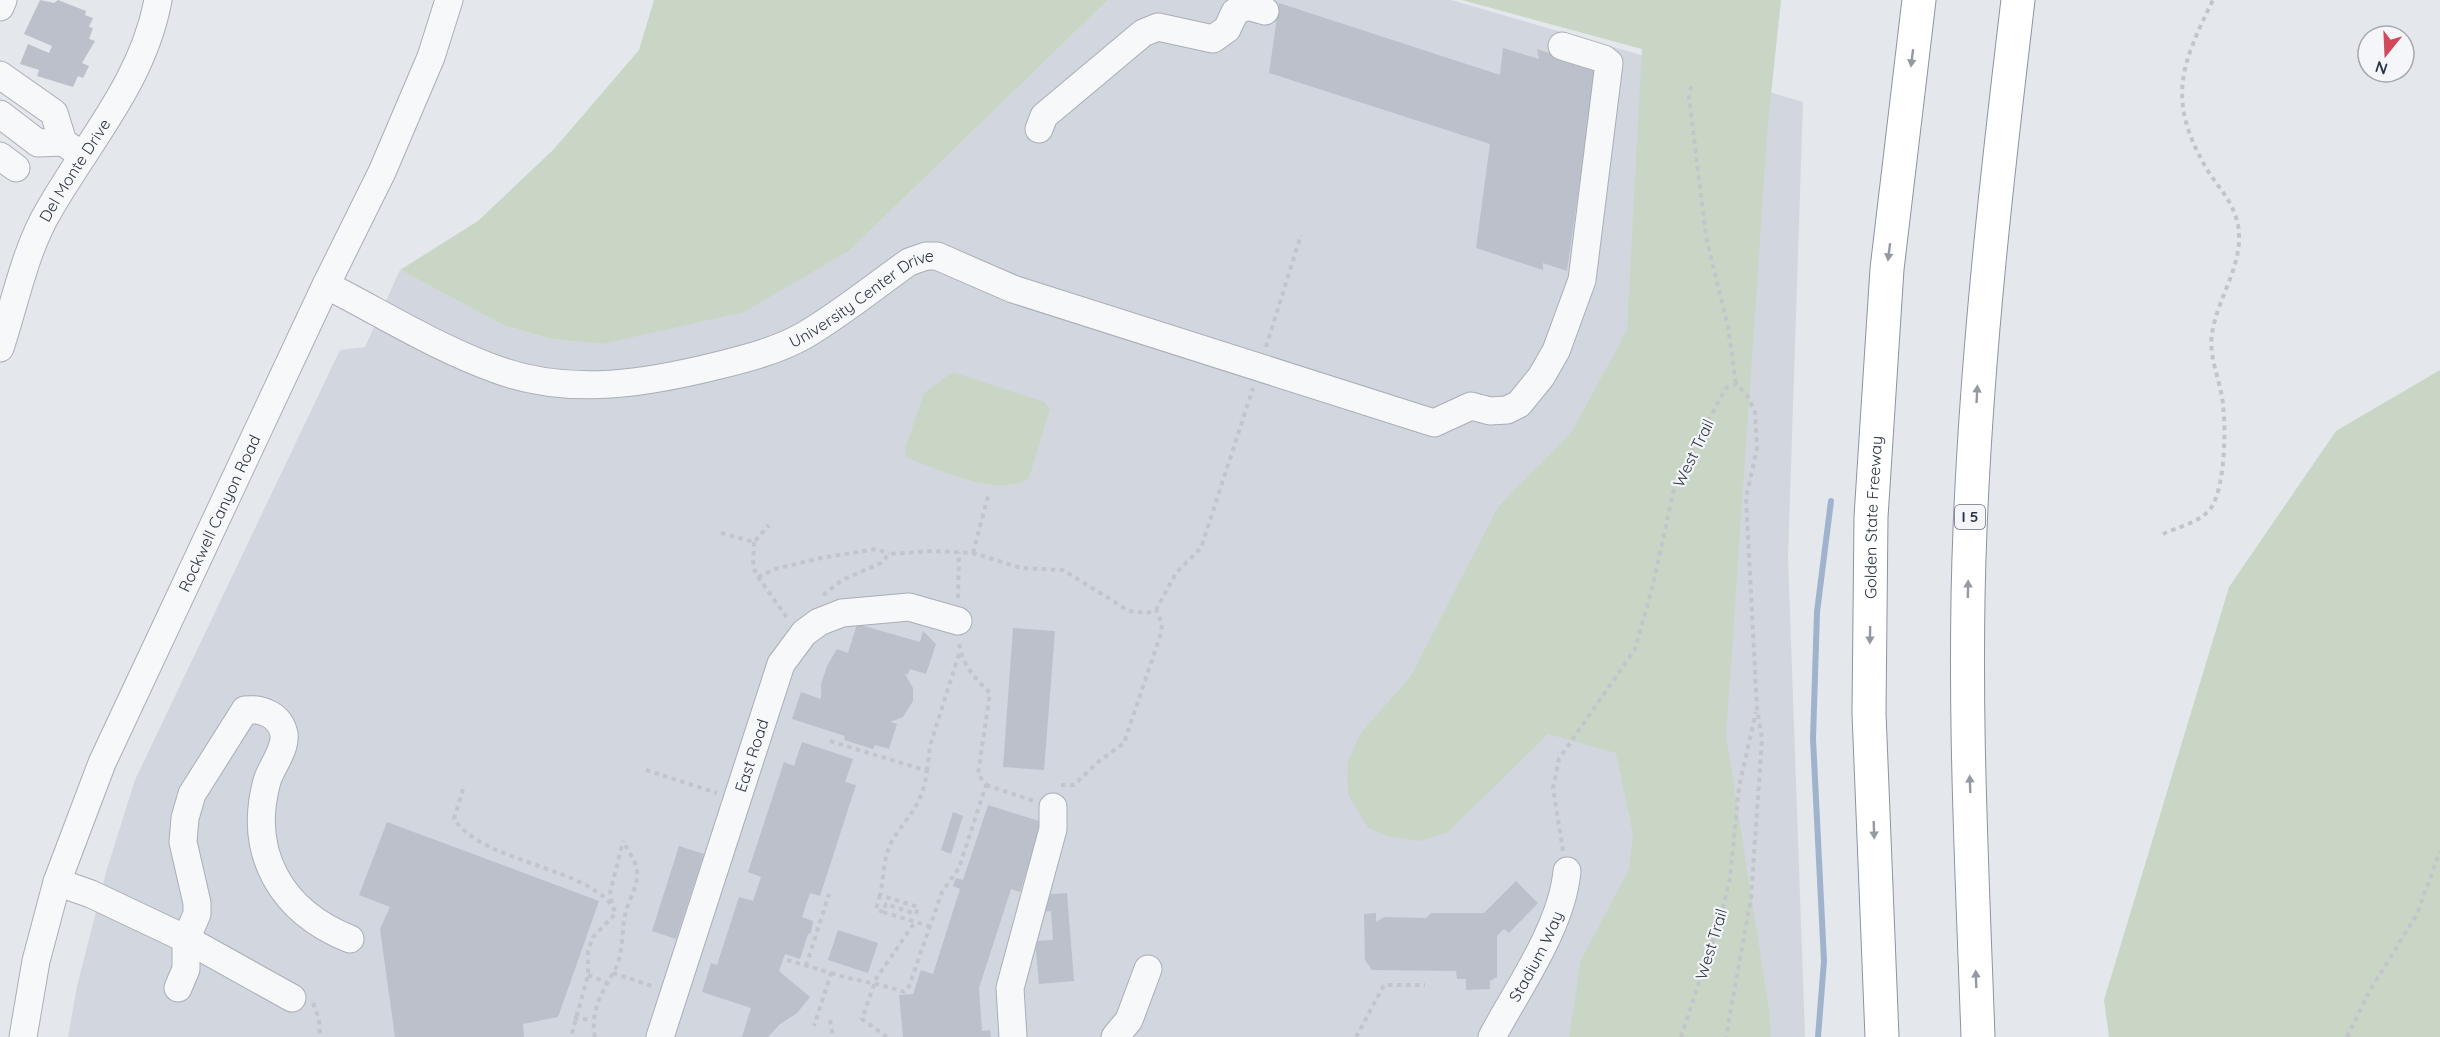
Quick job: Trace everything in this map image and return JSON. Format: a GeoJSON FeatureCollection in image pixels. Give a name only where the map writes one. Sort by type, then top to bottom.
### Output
{"type":"FeatureCollection","features":[{"type":"Feature","properties":{"kind":"highway","name":"Golden State Freeway"},"geometry":{"type":"LineString","coordinates":[[1882,1037],[1869,713],[1871,517],[1887,269],[1919,0]]}},
{"type":"Feature","properties":{"kind":"highway","name":"I 5"},"geometry":{"type":"LineString","coordinates":[[1978,1037],[1967,647],[1970,530],[1979,367],[2018,0]]}},
{"type":"Feature","properties":{"kind":"street"},"geometry":{"type":"LineString","coordinates":[[0,7],[3,0]]}},
{"type":"Feature","properties":{"kind":"street","name":"Del Monte Drive"},"geometry":{"type":"LineString","coordinates":[[0,348],[47,212],[73,149],[115,109],[137,68],[153,26],[158,0]]}},
{"type":"Feature","properties":{"kind":"street","name":"Rockwell Canyon Road"},"geometry":{"type":"LineString","coordinates":[[23,1037],[36,961],[57,882],[102,763],[405,122],[431,57],[449,0]]}},
{"type":"Feature","properties":{"kind":"street"},"geometry":{"type":"LineString","coordinates":[[1039,129],[1044,116],[1143,33],[1158,27],[1213,39],[1227,29],[1235,12],[1247,6],[1265,11]]}},
{"type":"Feature","properties":{"kind":"street","name":"University Center Drive"},"geometry":{"type":"LineString","coordinates":[[326,285],[465,356],[502,372],[573,384],[615,386],[658,380],[743,359],[784,346],[811,331],[909,262],[926,256],[937,256],[1013,289],[1434,423],[1471,406],[1490,411],[1507,411],[1519,404],[1541,377],[1556,351],[1582,280],[1609,63],[1604,59],[1562,46]]}},
{"type":"Feature","properties":{"kind":"street"},"geometry":{"type":"LineString","coordinates":[[0,75],[54,113],[73,149]]}},
{"type":"Feature","properties":{"kind":"street"},"geometry":{"type":"LineString","coordinates":[[0,114],[38,143],[73,149]]}},
{"type":"Feature","properties":{"kind":"street","name":"East Road"},"geometry":{"type":"LineString","coordinates":[[660,1037],[781,664],[804,633],[819,622],[842,613],[909,607],[958,621]]}},
{"type":"Feature","properties":{"kind":"street"},"geometry":{"type":"LineString","coordinates":[[178,988],[186,969],[186,939],[197,914],[197,903],[183,842],[185,818],[190,802],[245,710],[258,709],[269,713],[279,722],[284,735],[282,746],[267,780],[261,809],[262,846],[274,878],[298,910],[329,931],[350,939]]}},
{"type":"Feature","properties":{"kind":"street"},"geometry":{"type":"LineString","coordinates":[[1013,1037],[1010,988],[1053,829],[1053,807]]}},
{"type":"Feature","properties":{"kind":"street","name":"Stadium Way"},"geometry":{"type":"LineString","coordinates":[[1491,1037],[1548,934],[1565,892],[1567,871]]}},
{"type":"Feature","properties":{"kind":"street"},"geometry":{"type":"LineString","coordinates":[[57,882],[91,894],[186,939],[301,998]]}},
{"type":"Feature","properties":{"kind":"street"},"geometry":{"type":"LineString","coordinates":[[1115,1037],[1129,1020],[1148,969]]}},
{"type":"Feature","properties":{"kind":"path"},"geometry":{"type":"LineString","coordinates":[[2163,534],[2201,517],[2210,509],[2215,500],[2225,440],[2225,416],[2212,351],[2212,336],[2216,315],[2234,270],[2239,247],[2238,227],[2234,208],[2206,168],[2191,136],[2183,116],[2180,93],[2187,61],[2213,0]]}},
{"type":"Feature","properties":{"kind":"path"},"geometry":{"type":"LineString","coordinates":[[1691,86],[1689,97],[1700,201],[1706,237],[1728,327],[1736,384]]}},
{"type":"Feature","properties":{"kind":"path"},"geometry":{"type":"LineString","coordinates":[[758,577],[776,569],[821,558],[876,549],[889,554],[959,551],[1021,568],[1063,570],[1129,611],[1148,613],[1156,610],[1176,573],[1201,548],[1301,236]]}},
{"type":"Feature","properties":{"kind":"path","name":"West Trail"},"geometry":{"type":"LineString","coordinates":[[1567,871],[1552,788],[1559,759],[1635,649],[1653,585],[1673,493],[1684,465],[1726,388],[1736,384],[1747,395],[1755,412],[1757,448],[1746,498],[1757,708],[1762,739],[1751,898],[1726,1037]]}},
{"type":"Feature","properties":{"kind":"path"},"geometry":{"type":"LineString","coordinates":[[973,553],[988,496]]}},
{"type":"Feature","properties":{"kind":"path"},"geometry":{"type":"LineString","coordinates":[[769,525],[754,542],[753,567],[793,625]]}},
{"type":"Feature","properties":{"kind":"path"},"geometry":{"type":"LineString","coordinates":[[721,532],[754,542]]}},
{"type":"Feature","properties":{"kind":"path"},"geometry":{"type":"LineString","coordinates":[[959,551],[959,581]]}},
{"type":"Feature","properties":{"kind":"path"},"geometry":{"type":"LineString","coordinates":[[813,602],[842,580],[880,563],[889,554]]}},
{"type":"Feature","properties":{"kind":"path"},"geometry":{"type":"LineString","coordinates":[[960,653],[976,681],[990,693],[978,774],[986,785],[1053,807],[1052,794],[1061,785],[1074,785],[1124,743],[1161,633],[1162,624],[1156,610]]}},
{"type":"Feature","properties":{"kind":"path"},"geometry":{"type":"LineString","coordinates":[[929,926],[876,909],[885,860],[891,842],[919,804],[924,792],[930,746],[960,653],[958,621]]}},
{"type":"Feature","properties":{"kind":"path","name":"West Trail"},"geometry":{"type":"LineString","coordinates":[[1682,1037],[1721,916],[1730,878],[1739,787],[1757,708]]}},
{"type":"Feature","properties":{"kind":"path"},"geometry":{"type":"LineString","coordinates":[[830,741],[927,771]]}},
{"type":"Feature","properties":{"kind":"path"},"geometry":{"type":"LineString","coordinates":[[645,770],[737,800]]}},
{"type":"Feature","properties":{"kind":"path"},"geometry":{"type":"LineString","coordinates":[[787,960],[868,985],[874,984],[904,992],[908,989],[942,892],[959,868],[986,785]]}},
{"type":"Feature","properties":{"kind":"path"},"geometry":{"type":"LineString","coordinates":[[463,789],[454,819],[470,835],[517,859],[567,877],[603,896],[612,904]]}},
{"type":"Feature","properties":{"kind":"path"},"geometry":{"type":"LineString","coordinates":[[595,1037],[592,1020],[606,982],[613,973],[621,952],[625,914],[635,888],[637,869],[623,841],[610,893],[616,913]]}},
{"type":"Feature","properties":{"kind":"path"},"geometry":{"type":"LineString","coordinates":[[2347,1037],[2369,992],[2417,914],[2440,851]]}},
{"type":"Feature","properties":{"kind":"path"},"geometry":{"type":"LineString","coordinates":[[806,966],[829,894]]}},
{"type":"Feature","properties":{"kind":"path"},"geometry":{"type":"LineString","coordinates":[[880,896],[918,907],[916,914],[886,904],[884,912]]}},
{"type":"Feature","properties":{"kind":"path"},"geometry":{"type":"LineString","coordinates":[[616,913],[625,914]]}},
{"type":"Feature","properties":{"kind":"path"},"geometry":{"type":"LineString","coordinates":[[571,1037],[574,1018],[588,975],[588,951],[593,937],[616,913]]}},
{"type":"Feature","properties":{"kind":"path"},"geometry":{"type":"LineString","coordinates":[[887,1037],[862,1019],[874,984],[915,922]]}},
{"type":"Feature","properties":{"kind":"path"},"geometry":{"type":"LineString","coordinates":[[613,973],[632,979]]}},
{"type":"Feature","properties":{"kind":"path"},"geometry":{"type":"LineString","coordinates":[[814,1026],[831,973]]}},
{"type":"Feature","properties":{"kind":"path"},"geometry":{"type":"LineString","coordinates":[[588,975],[606,982]]}},
{"type":"Feature","properties":{"kind":"path"},"geometry":{"type":"LineString","coordinates":[[1356,1037],[1384,985],[1425,985]]}},
{"type":"Feature","properties":{"kind":"path"},"geometry":{"type":"LineString","coordinates":[[301,998],[319,1019],[320,1037]]}},
{"type":"Feature","properties":{"kind":"path"},"geometry":{"type":"LineString","coordinates":[[574,1018],[592,1020]]}},
{"type":"Feature","properties":{"kind":"path"},"geometry":{"type":"LineString","coordinates":[[830,1020],[833,1037]]}},
{"type":"Feature","properties":{"kind":"shaded area"},"geometry":{"type":"Polygon","coordinates":[[[1108,0],[1451,0],[1803,102],[1788,557],[1805,1037],[68,1037],[77,986],[107,869],[135,780],[340,350],[365,347],[400,270],[503,325],[551,339],[602,344],[850,250],[1108,0]]]}},
{"type":"Feature","properties":{"kind":"green space"},"geometry":{"type":"Polygon","coordinates":[[[654,0],[1108,0],[850,250],[744,312],[602,344],[551,339],[503,325],[400,270],[478,221],[554,149],[639,50],[654,0]]]}},
{"type":"Feature","properties":{"kind":"green space"},"geometry":{"type":"Polygon","coordinates":[[[1462,0],[1781,0],[1768,123],[1726,736],[1769,1009],[1771,1037],[1569,1037],[1581,960],[1629,869],[1633,834],[1616,753],[1548,734],[1448,832],[1421,841],[1390,837],[1368,828],[1348,794],[1347,764],[1360,734],[1411,676],[1498,507],[1571,433],[1627,330],[1642,49],[1462,0]]]}},
{"type":"Feature","properties":{"kind":"green space"},"geometry":{"type":"Polygon","coordinates":[[[2440,370],[2440,1037],[2109,1037],[2104,1000],[2229,587],[2336,431],[2440,370]]]}},
{"type":"Feature","properties":{"kind":"green space"},"geometry":{"type":"Polygon","coordinates":[[[953,372],[1044,402],[1050,409],[1029,478],[1016,484],[985,484],[952,475],[907,458],[905,449],[924,393],[953,372]]]}},
{"type":"Feature","properties":{"kind":"building"},"geometry":{"type":"Polygon","coordinates":[[[40,0],[54,3],[58,0],[86,11],[85,15],[93,18],[89,27],[93,28],[89,39],[95,41],[82,63],[89,66],[83,78],[78,76],[73,87],[37,76],[39,70],[20,64],[28,44],[49,53],[52,46],[24,34],[40,0]]]}},
{"type":"Feature","properties":{"kind":"building"},"geometry":{"type":"Polygon","coordinates":[[[1279,3],[1500,75],[1503,48],[1539,59],[1537,49],[1596,68],[1567,271],[1543,263],[1543,270],[1476,248],[1490,144],[1269,73],[1279,3]]]}},
{"type":"Feature","properties":{"kind":"building"},"geometry":{"type":"Polygon","coordinates":[[[857,624],[920,642],[923,631],[936,644],[926,674],[910,669],[908,674],[905,674],[913,688],[913,701],[903,717],[890,722],[897,724],[889,749],[875,745],[873,749],[844,740],[845,736],[792,719],[801,692],[821,699],[821,684],[827,666],[837,649],[848,653],[857,624]]]}},
{"type":"Feature","properties":{"kind":"building"},"geometry":{"type":"Polygon","coordinates":[[[1013,628],[1055,631],[1044,770],[1003,767],[1013,628]]]}},
{"type":"Feature","properties":{"kind":"building"},"geometry":{"type":"Polygon","coordinates":[[[802,742],[853,759],[845,782],[856,785],[820,896],[810,893],[802,917],[813,921],[811,933],[808,934],[800,959],[785,954],[779,971],[810,997],[797,1013],[779,1025],[768,1037],[742,1037],[751,1008],[702,992],[711,963],[717,965],[739,897],[753,901],[761,877],[748,872],[784,762],[794,766],[802,742]]]}},
{"type":"Feature","properties":{"kind":"building"},"geometry":{"type":"Polygon","coordinates":[[[988,805],[1042,822],[1020,892],[1011,889],[979,988],[982,1031],[990,1030],[991,1037],[903,1037],[899,995],[913,994],[921,970],[933,974],[960,889],[953,886],[956,878],[963,880],[988,805]]]}},
{"type":"Feature","properties":{"kind":"building"},"geometry":{"type":"Polygon","coordinates":[[[953,812],[963,816],[951,854],[941,850],[953,812]]]}},
{"type":"Feature","properties":{"kind":"building"},"geometry":{"type":"Polygon","coordinates":[[[387,822],[599,901],[558,1017],[523,1024],[524,1037],[395,1037],[380,929],[390,907],[359,895],[387,822]]]}},
{"type":"Feature","properties":{"kind":"building"},"geometry":{"type":"Polygon","coordinates":[[[679,846],[704,854],[676,939],[652,931],[679,846]]]}},
{"type":"Feature","properties":{"kind":"building"},"geometry":{"type":"Polygon","coordinates":[[[1516,881],[1538,903],[1509,933],[1504,929],[1497,936],[1497,977],[1490,981],[1490,989],[1466,990],[1466,979],[1457,979],[1456,971],[1372,970],[1365,960],[1364,914],[1376,913],[1376,922],[1384,917],[1426,918],[1431,913],[1484,913],[1516,881]]]}},
{"type":"Feature","properties":{"kind":"building"},"geometry":{"type":"Polygon","coordinates":[[[1067,893],[1074,981],[1039,984],[1035,941],[1053,940],[1051,911],[1041,912],[1040,895],[1067,893]]]}},
{"type":"Feature","properties":{"kind":"building"},"geometry":{"type":"Polygon","coordinates":[[[838,930],[878,943],[868,973],[828,960],[838,930]]]}},
{"type":"Feature","properties":{"kind":"waterway"},"geometry":{"type":"LineString","coordinates":[[1818,1037],[1824,961],[1813,739],[1817,612],[1831,501]]}}]}
